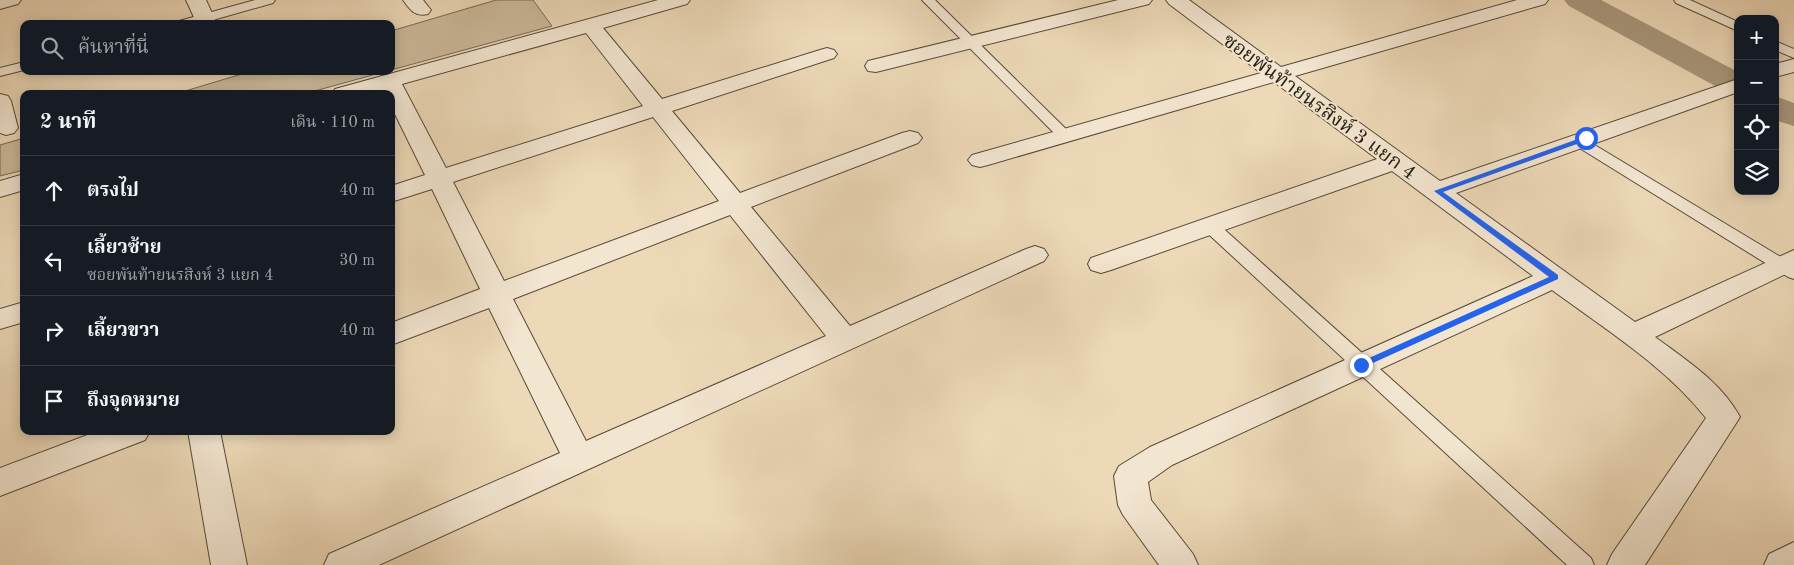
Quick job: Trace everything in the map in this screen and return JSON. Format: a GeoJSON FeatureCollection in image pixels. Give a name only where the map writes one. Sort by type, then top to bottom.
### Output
{"type":"FeatureCollection","features":[{"type":"Feature","properties":{"kind":"street"},"geometry":{"type":"LineString","coordinates":[[0,3],[12,0]]}},
{"type":"Feature","properties":{"kind":"street"},"geometry":{"type":"LineString","coordinates":[[196,0],[206,20]]}},
{"type":"Feature","properties":{"kind":"street"},"geometry":{"type":"LineString","coordinates":[[357,90],[680,0]]}},
{"type":"Feature","properties":{"kind":"street"},"geometry":{"type":"LineString","coordinates":[[876,66],[1142,0]]}},
{"type":"Feature","properties":{"kind":"street","name":"ซอยพันท้ายนรสิงห์ 3 แยก 4"},"geometry":{"type":"LineString","coordinates":[[1176,0],[1634,335],[1698,386],[1724,417],[1626,565]]}},
{"type":"Feature","properties":{"kind":"street"},"geometry":{"type":"LineString","coordinates":[[980,160],[1538,0]]}},
{"type":"Feature","properties":{"kind":"street"},"geometry":{"type":"LineString","coordinates":[[590,25],[845,340]]}},
{"type":"Feature","properties":{"kind":"street"},"geometry":{"type":"LineString","coordinates":[[395,193],[827,54]]}},
{"type":"Feature","properties":{"kind":"street"},"geometry":{"type":"LineString","coordinates":[[1779,70],[1794,65]]}},
{"type":"Feature","properties":{"kind":"street"},"geometry":{"type":"LineString","coordinates":[[390,81],[394,90]]}},
{"type":"Feature","properties":{"kind":"street"},"geometry":{"type":"LineString","coordinates":[[1437,191],[1734,86]]}},
{"type":"Feature","properties":{"kind":"street"},"geometry":{"type":"LineString","coordinates":[[395,91],[578,459]]}},
{"type":"Feature","properties":{"kind":"street"},"geometry":{"type":"LineString","coordinates":[[0,101],[6,128]]}},
{"type":"Feature","properties":{"kind":"street"},"geometry":{"type":"LineString","coordinates":[[395,332],[910,138]]}},
{"type":"Feature","properties":{"kind":"street"},"geometry":{"type":"LineString","coordinates":[[1101,264],[1396,161]]}},
{"type":"Feature","properties":{"kind":"street"},"geometry":{"type":"LineString","coordinates":[[0,189],[20,183]]}},
{"type":"Feature","properties":{"kind":"street"},"geometry":{"type":"LineString","coordinates":[[342,565],[1035,254]]}},
{"type":"Feature","properties":{"kind":"street"},"geometry":{"type":"LineString","coordinates":[[1634,335],[1790,266]]}},
{"type":"Feature","properties":{"kind":"street"},"geometry":{"type":"LineString","coordinates":[[1180,565],[1135,505],[1131,476],[1161,456],[1555,277]]}},
{"type":"Feature","properties":{"kind":"street"},"geometry":{"type":"LineString","coordinates":[[0,319],[20,313]]}},
{"type":"Feature","properties":{"kind":"street"},"geometry":{"type":"LineString","coordinates":[[0,482],[123,435]]}},
{"type":"Feature","properties":{"kind":"street"},"geometry":{"type":"LineString","coordinates":[[205,435],[229,565]]}},
{"type":"Feature","properties":{"kind":"street"},"geometry":{"type":"LineString","coordinates":[[1782,565],[1794,558]]}},
{"type":"Feature","properties":{"kind":"lane"},"geometry":{"type":"LineString","coordinates":[[209,20],[269,0]]}},
{"type":"Feature","properties":{"kind":"lane"},"geometry":{"type":"LineString","coordinates":[[928,0],[1065,136]]}},
{"type":"Feature","properties":{"kind":"lane"},"geometry":{"type":"LineString","coordinates":[[1680,0],[1734,25]]}},
{"type":"Feature","properties":{"kind":"lane"},"geometry":{"type":"LineString","coordinates":[[1779,47],[1794,54]]}},
{"type":"Feature","properties":{"kind":"lane"},"geometry":{"type":"LineString","coordinates":[[0,72],[20,67]]}},
{"type":"Feature","properties":{"kind":"lane"},"geometry":{"type":"LineString","coordinates":[[1578,141],[1790,266]]}},
{"type":"Feature","properties":{"kind":"lane"},"geometry":{"type":"LineString","coordinates":[[1210,226],[1583,565]]}},
{"type":"Feature","properties":{"kind":"shaded area"},"geometry":{"type":"Polygon","coordinates":[[[496,0],[533,0],[552,26],[395,69],[395,30],[496,0]]]}},
{"type":"Feature","properties":{"kind":"shaded area"},"geometry":{"type":"Polygon","coordinates":[[[239,75],[373,75],[318,90],[188,90],[239,75]]]}},
{"type":"Feature","properties":{"kind":"shaded area"},"geometry":{"type":"Polygon","coordinates":[[[20,139],[20,171],[0,176],[0,145],[20,139]]]}},
{"type":"Feature","properties":{"kind":"waterway"},"geometry":{"type":"LineString","coordinates":[[1579,0],[1734,83]]}},
{"type":"Feature","properties":{"kind":"waterway"},"geometry":{"type":"LineString","coordinates":[[1779,108],[1794,116]]}},
{"type":"Feature","properties":{"kind":"route"},"geometry":{"type":"LineString","coordinates":[[1361,365],[1555,277],[1437,191],[1586,138]]}}]}
